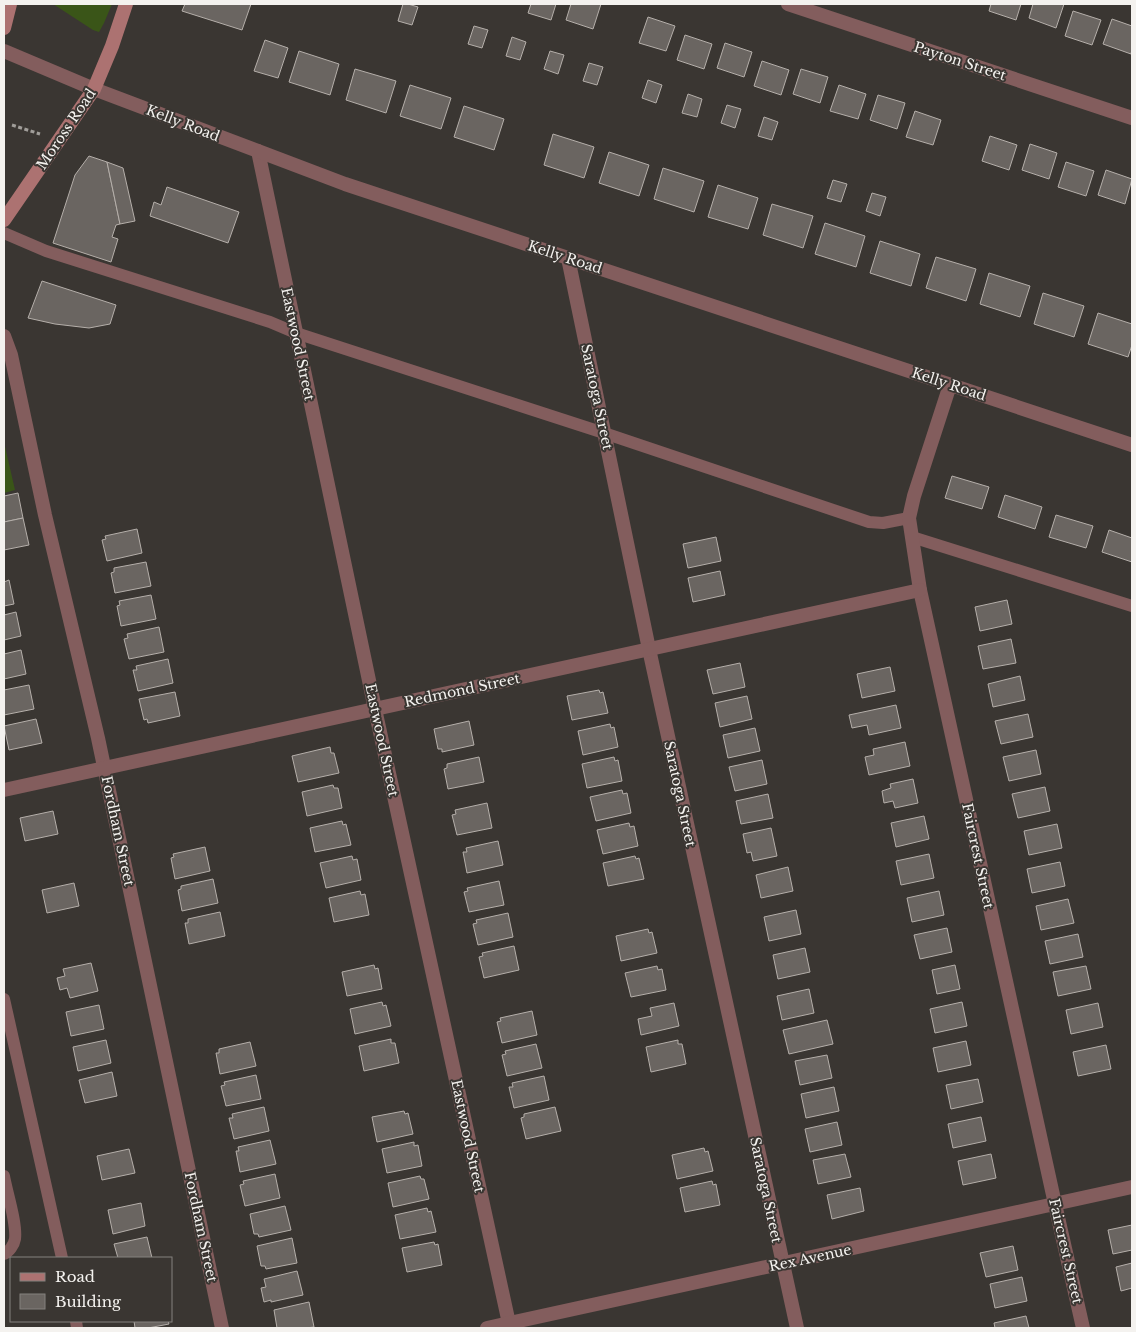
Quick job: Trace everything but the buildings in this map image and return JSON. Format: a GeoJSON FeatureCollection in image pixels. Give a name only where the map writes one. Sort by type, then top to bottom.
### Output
{"type":"FeatureCollection","features":[{"type":"Feature","properties":{"kind":"main road"},"geometry":{"type":"LineString","coordinates":[[4,28],[10,4]]}},
{"type":"Feature","properties":{"kind":"main road","name":"Moross Road"},"geometry":{"type":"LineString","coordinates":[[4,220],[94,89],[112,46],[126,4]]}},
{"type":"Feature","properties":{"kind":"street","name":"Payton Street"},"geometry":{"type":"LineString","coordinates":[[788,4],[1132,118]]}},
{"type":"Feature","properties":{"kind":"street","name":"Kelly Road"},"geometry":{"type":"LineString","coordinates":[[4,52],[94,89],[345,184],[1132,445]]}},
{"type":"Feature","properties":{"kind":"street","name":"Eastwood Street"},"geometry":{"type":"LineString","coordinates":[[258,151],[375,709],[510,1326]]}},
{"type":"Feature","properties":{"kind":"street","name":"Saratoga Street"},"geometry":{"type":"LineString","coordinates":[[568,258],[649,650],[797,1328]]}},
{"type":"Feature","properties":{"kind":"street","name":"Fordham Street"},"geometry":{"type":"LineString","coordinates":[[4,336],[12,355],[45,515],[104,768],[222,1328]]}},
{"type":"Feature","properties":{"kind":"street","name":"Faircrest Street"},"geometry":{"type":"LineString","coordinates":[[950,385],[914,496],[909,518],[920,590],[1084,1328]]}},
{"type":"Feature","properties":{"kind":"street","name":"Redmond Street"},"geometry":{"type":"LineString","coordinates":[[4,790],[920,590]]}},
{"type":"Feature","properties":{"kind":"street","name":"Rex Avenue"},"geometry":{"type":"LineString","coordinates":[[487,1328],[510,1326],[1132,1187]]}},
{"type":"Feature","properties":{"kind":"lane"},"geometry":{"type":"LineString","coordinates":[[4,233],[46,251],[270,322],[296,333],[604,433],[869,522],[883,523],[909,518]]}},
{"type":"Feature","properties":{"kind":"lane"},"geometry":{"type":"LineString","coordinates":[[912,537],[1132,606]]}},
{"type":"Feature","properties":{"kind":"lane"},"geometry":{"type":"LineString","coordinates":[[4,999],[62,1257]]}},
{"type":"Feature","properties":{"kind":"lane"},"geometry":{"type":"LineString","coordinates":[[4,1176],[14,1224],[15,1240],[8,1252],[4,1254]]}},
{"type":"Feature","properties":{"kind":"path"},"geometry":{"type":"LineString","coordinates":[[12,125],[40,134]]}},
{"type":"Feature","properties":{"kind":"green space"},"geometry":{"type":"Polygon","coordinates":[[[53,4],[112,4],[99,32],[53,4]]]}},
{"type":"Feature","properties":{"kind":"green space"},"geometry":{"type":"Polygon","coordinates":[[[4,442],[15,490],[4,493],[4,442]]]}}]}
